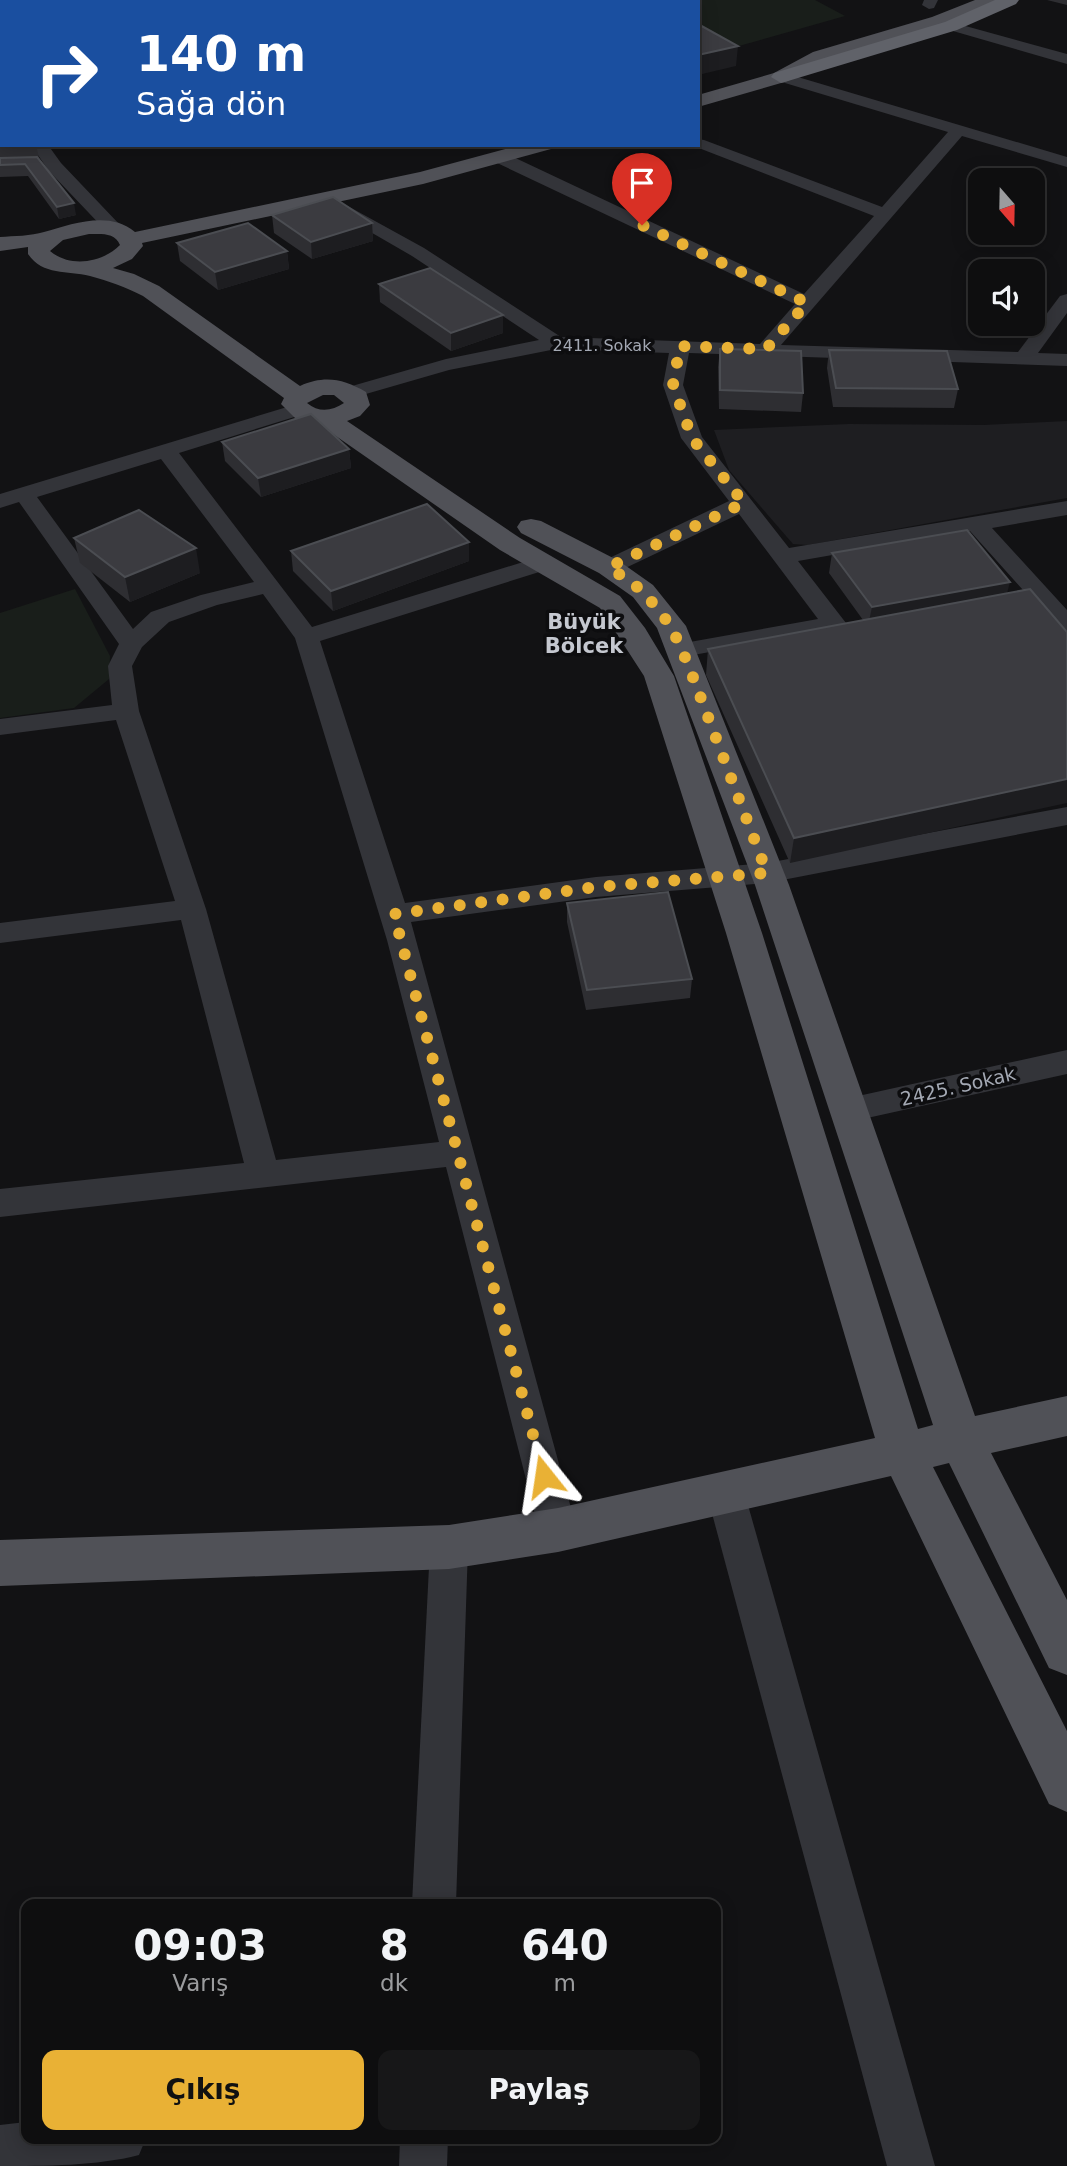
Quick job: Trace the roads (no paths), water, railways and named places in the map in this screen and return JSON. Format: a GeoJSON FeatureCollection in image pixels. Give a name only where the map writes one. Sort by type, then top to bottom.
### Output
{"type":"FeatureCollection","features":[{"type":"Feature","properties":{"kind":"highway"},"geometry":{"type":"LineString","coordinates":[[772,69],[951,26],[1010,0]]}},
{"type":"Feature","properties":{"kind":"highway"},"geometry":{"type":"LineString","coordinates":[[811,41],[865,27],[934,2]]}},
{"type":"Feature","properties":{"kind":"main road"},"geometry":{"type":"LineString","coordinates":[[700,100],[806,53],[924,18],[969,0]]}},
{"type":"Feature","properties":{"kind":"main road"},"geometry":{"type":"LineString","coordinates":[[700,90],[938,21],[989,0]]}},
{"type":"Feature","properties":{"kind":"main road"},"geometry":{"type":"LineString","coordinates":[[0,244],[46,249],[67,267],[111,262],[123,241],[372,177],[529,147]]}},
{"type":"Feature","properties":{"kind":"main road"},"geometry":{"type":"LineString","coordinates":[[123,241],[423,178],[500,151]]}},
{"type":"Feature","properties":{"kind":"main road"},"geometry":{"type":"LineString","coordinates":[[0,260],[46,249],[73,229],[89,226],[123,241],[324,402],[510,544],[610,602],[630,628],[659,676],[725,876],[902,1452],[1067,1786]]}},
{"type":"Feature","properties":{"kind":"main road"},"geometry":{"type":"LineString","coordinates":[[81,267],[126,278],[152,291],[324,402],[408,449],[536,530],[609,567],[643,591],[671,626],[767,873],[960,1439],[1067,1651]]}},
{"type":"Feature","properties":{"kind":"main road"},"geometry":{"type":"LineString","coordinates":[[0,1563],[449,1547],[558,1530],[1067,1416]]}},
{"type":"Feature","properties":{"kind":"street"},"geometry":{"type":"LineString","coordinates":[[951,26],[1067,59]]}},
{"type":"Feature","properties":{"kind":"street"},"geometry":{"type":"LineString","coordinates":[[772,69],[1067,162]]}},
{"type":"Feature","properties":{"kind":"street"},"geometry":{"type":"LineString","coordinates":[[766,349],[959,130]]}},
{"type":"Feature","properties":{"kind":"street"},"geometry":{"type":"LineString","coordinates":[[700,145],[886,214]]}},
{"type":"Feature","properties":{"kind":"street"},"geometry":{"type":"LineString","coordinates":[[40,147],[55,167],[123,241]]}},
{"type":"Feature","properties":{"kind":"street"},"geometry":{"type":"LineString","coordinates":[[500,151],[807,303]]}},
{"type":"Feature","properties":{"kind":"street"},"geometry":{"type":"LineString","coordinates":[[27,167],[55,167]]}},
{"type":"Feature","properties":{"kind":"street"},"geometry":{"type":"LineString","coordinates":[[327,199],[418,252],[556,343]]}},
{"type":"Feature","properties":{"kind":"street"},"geometry":{"type":"LineString","coordinates":[[1024,358],[1067,300]]}},
{"type":"Feature","properties":{"kind":"street","name":"2411. Sokak"},"geometry":{"type":"LineString","coordinates":[[0,501],[446,365],[556,343],[1067,360]]}},
{"type":"Feature","properties":{"kind":"street"},"geometry":{"type":"LineString","coordinates":[[680,346],[673,385],[692,438],[834,622],[682,650]]}},
{"type":"Feature","properties":{"kind":"street"},"geometry":{"type":"LineString","coordinates":[[165,449],[307,637],[394,914],[558,1530]]}},
{"type":"Feature","properties":{"kind":"street"},"geometry":{"type":"LineString","coordinates":[[23,493],[131,644]]}},
{"type":"Feature","properties":{"kind":"street"},"geometry":{"type":"LineString","coordinates":[[609,567],[744,503]]}},
{"type":"Feature","properties":{"kind":"street"},"geometry":{"type":"LineString","coordinates":[[785,556],[1067,508]]}},
{"type":"Feature","properties":{"kind":"street"},"geometry":{"type":"LineString","coordinates":[[977,525],[1067,624]]}},
{"type":"Feature","properties":{"kind":"street"},"geometry":{"type":"LineString","coordinates":[[307,637],[544,563]]}},
{"type":"Feature","properties":{"kind":"street"},"geometry":{"type":"LineString","coordinates":[[263,1174],[192,909],[126,711],[120,666],[131,644],[160,617],[209,600],[268,586]]}},
{"type":"Feature","properties":{"kind":"street"},"geometry":{"type":"LineString","coordinates":[[0,727],[126,711]]}},
{"type":"Feature","properties":{"kind":"street"},"geometry":{"type":"LineString","coordinates":[[394,914],[596,887],[767,873],[1067,816]]}},
{"type":"Feature","properties":{"kind":"street"},"geometry":{"type":"LineString","coordinates":[[0,933],[192,909]]}},
{"type":"Feature","properties":{"kind":"street","name":"2425. Sokak"},"geometry":{"type":"LineString","coordinates":[[849,1110],[1067,1062]]}},
{"type":"Feature","properties":{"kind":"street"},"geometry":{"type":"LineString","coordinates":[[0,1203],[458,1153]]}},
{"type":"Feature","properties":{"kind":"street"},"geometry":{"type":"LineString","coordinates":[[725,1492],[911,2166]]}},
{"type":"Feature","properties":{"kind":"street"},"geometry":{"type":"LineString","coordinates":[[434,1899],[449,1547]]}},
{"type":"Feature","properties":{"kind":"street"},"geometry":{"type":"LineString","coordinates":[[0,2149],[55,2144]]}},
{"type":"Feature","properties":{"kind":"street"},"geometry":{"type":"LineString","coordinates":[[423,2166],[424,2144]]}},
{"type":"Feature","properties":{"kind":"district","name":"Büyük Bölcek"},"geometry":{"type":"Point","coordinates":[584,634]}}]}
